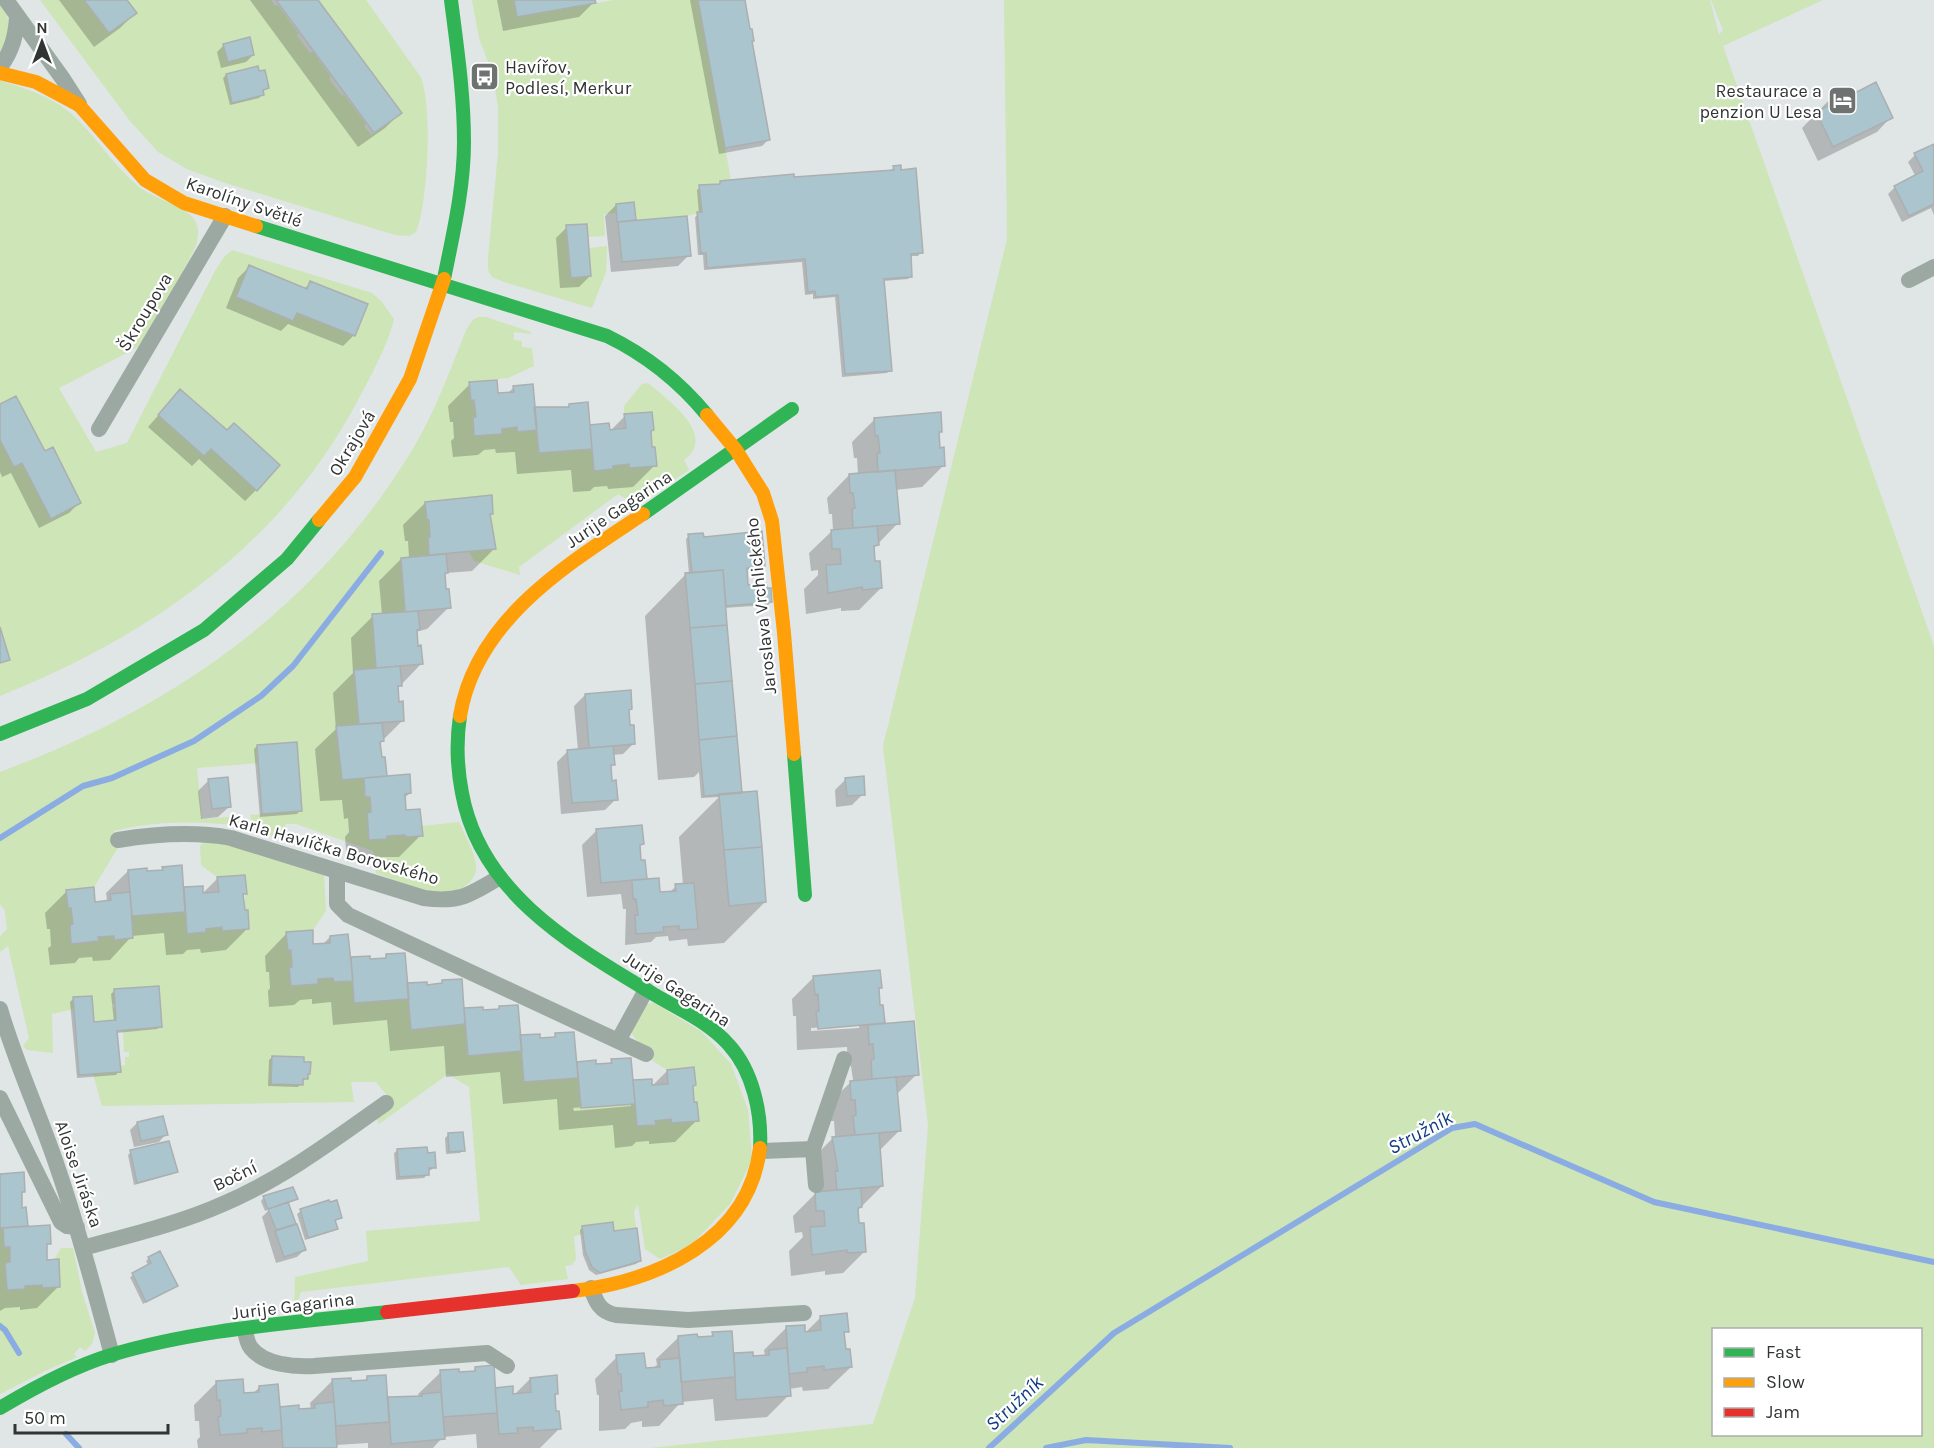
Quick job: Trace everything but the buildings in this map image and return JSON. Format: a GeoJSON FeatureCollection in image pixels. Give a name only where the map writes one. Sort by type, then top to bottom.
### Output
{"type":"FeatureCollection","features":[{"type":"Feature","properties":{"kind":"street"},"geometry":{"type":"LineString","coordinates":[[6,0],[79,105]]}},
{"type":"Feature","properties":{"kind":"street","name":"Okrajová"},"geometry":{"type":"LineString","coordinates":[[0,734],[87,699],[204,630],[287,559],[355,477],[410,379],[443,286],[458,208],[464,144],[461,73],[452,0]]}},
{"type":"Feature","properties":{"kind":"street"},"geometry":{"type":"LineString","coordinates":[[0,67],[9,55],[16,36],[17,16]]}},
{"type":"Feature","properties":{"kind":"street","name":"Karolíny Světlé"},"geometry":{"type":"LineString","coordinates":[[0,73],[36,82],[79,105],[146,180],[184,203],[443,286]]}},
{"type":"Feature","properties":{"kind":"street","name":"Škroupova"},"geometry":{"type":"LineString","coordinates":[[99,429],[225,216]]}},
{"type":"Feature","properties":{"kind":"street"},"geometry":{"type":"LineString","coordinates":[[1909,280],[1934,267]]}},
{"type":"Feature","properties":{"kind":"street","name":"Jaroslava Vrchlického"},"geometry":{"type":"LineString","coordinates":[[443,286],[579,326],[634,349],[679,384],[736,450],[763,493],[772,521],[784,633],[805,895]]}},
{"type":"Feature","properties":{"kind":"street","name":"Jurije Gagarina"},"geometry":{"type":"LineString","coordinates":[[0,1407],[47,1382],[112,1355],[184,1339],[591,1288],[626,1281],[660,1270],[707,1244],[727,1225],[740,1207],[759,1164],[762,1151],[757,1106],[746,1074],[735,1053],[712,1030],[646,990],[543,922],[498,878],[470,826],[463,804],[458,768],[459,717],[467,687],[485,650],[518,607],[557,573],[792,409]]}},
{"type":"Feature","properties":{"kind":"street","name":"Karla Havlíčka Borovského"},"geometry":{"type":"LineString","coordinates":[[118,840],[172,834],[216,835],[264,847],[437,900],[458,899],[498,878]]}},
{"type":"Feature","properties":{"kind":"street"},"geometry":{"type":"LineString","coordinates":[[337,871],[338,904],[348,915],[646,1054]]}},
{"type":"Feature","properties":{"kind":"street"},"geometry":{"type":"LineString","coordinates":[[618,1041],[646,990]]}},
{"type":"Feature","properties":{"kind":"street","name":"Aloise Jiráska"},"geometry":{"type":"LineString","coordinates":[[0,1009],[7,1035],[48,1139],[77,1227],[112,1355]]}},
{"type":"Feature","properties":{"kind":"street"},"geometry":{"type":"LineString","coordinates":[[816,1185],[813,1149],[844,1059]]}},
{"type":"Feature","properties":{"kind":"street"},"geometry":{"type":"LineString","coordinates":[[0,1098],[61,1222],[77,1227]]}},
{"type":"Feature","properties":{"kind":"street","name":"Boční"},"geometry":{"type":"LineString","coordinates":[[83,1248],[165,1225],[223,1205],[308,1158],[386,1103]]}},
{"type":"Feature","properties":{"kind":"street"},"geometry":{"type":"LineString","coordinates":[[762,1151],[813,1149]]}},
{"type":"Feature","properties":{"kind":"street"},"geometry":{"type":"LineString","coordinates":[[591,1288],[599,1307],[616,1315],[688,1320],[804,1313]]}},
{"type":"Feature","properties":{"kind":"street"},"geometry":{"type":"LineString","coordinates":[[244,1330],[256,1353],[289,1365],[314,1366],[487,1353],[507,1366]]}},
{"type":"Feature","properties":{"kind":"green space"},"geometry":{"type":"Polygon","coordinates":[[[0,0],[8,19],[8,32],[0,51],[0,0]]]}},
{"type":"Feature","properties":{"kind":"green space"},"geometry":{"type":"Polygon","coordinates":[[[40,0],[271,0],[275,6],[278,5],[310,53],[313,52],[331,77],[329,79],[366,124],[364,126],[371,135],[401,114],[317,0],[366,0],[420,76],[424,89],[428,129],[426,177],[424,200],[416,232],[409,236],[395,235],[222,182],[187,169],[158,152],[130,121],[40,0]]]}},
{"type":"Feature","properties":{"kind":"green space"},"geometry":{"type":"Polygon","coordinates":[[[472,0],[514,0],[518,17],[614,0],[698,0],[731,180],[721,181],[720,184],[699,185],[702,212],[687,216],[636,220],[633,202],[616,204],[616,213],[604,214],[605,236],[588,237],[586,224],[566,226],[571,278],[591,276],[589,248],[607,246],[606,272],[592,308],[504,282],[492,277],[488,270],[498,153],[498,107],[493,75],[479,38],[472,0]]]}},
{"type":"Feature","properties":{"kind":"green space"},"geometry":{"type":"Polygon","coordinates":[[[1004,0],[1710,0],[1719,35],[1723,30],[1711,0],[1823,0],[1723,46],[1934,646],[1934,1448],[651,1448],[873,1424],[915,1298],[928,1125],[883,746],[1007,239],[1004,0]]]}},
{"type":"Feature","properties":{"kind":"green space"},"geometry":{"type":"Polygon","coordinates":[[[0,81],[41,95],[69,112],[139,187],[189,214],[197,226],[196,246],[147,340],[140,346],[59,388],[96,452],[127,443],[215,271],[224,257],[232,250],[372,293],[394,319],[374,370],[328,450],[292,498],[252,541],[207,579],[159,614],[109,645],[0,696],[0,81]]]}},
{"type":"Feature","properties":{"kind":"green space"},"geometry":{"type":"Polygon","coordinates":[[[478,317],[486,317],[531,332],[532,334],[514,332],[514,340],[522,341],[522,347],[532,348],[534,366],[508,378],[470,382],[476,417],[473,418],[474,436],[517,427],[518,431],[537,430],[539,452],[592,449],[595,471],[629,464],[629,468],[652,447],[651,431],[654,430],[624,414],[624,406],[642,384],[648,383],[686,418],[693,429],[696,440],[693,450],[684,460],[689,470],[636,505],[618,494],[519,567],[520,575],[474,561],[469,552],[496,549],[490,514],[493,514],[492,496],[425,502],[429,520],[429,555],[401,558],[405,612],[372,615],[376,668],[354,670],[359,724],[336,726],[342,780],[364,778],[365,797],[370,797],[371,812],[367,813],[369,840],[387,839],[387,836],[422,836],[422,826],[459,822],[475,861],[475,873],[472,879],[455,891],[434,893],[376,873],[373,851],[296,824],[286,824],[276,837],[255,830],[250,815],[302,811],[297,742],[257,745],[258,763],[197,768],[202,819],[239,816],[239,820],[234,825],[174,823],[144,825],[114,831],[116,847],[119,846],[94,887],[66,890],[73,924],[70,925],[71,943],[98,941],[98,937],[114,936],[115,940],[133,938],[132,916],[185,912],[188,934],[222,927],[223,931],[249,929],[248,910],[245,910],[245,875],[217,877],[201,865],[200,846],[206,840],[234,844],[324,873],[326,911],[313,930],[286,932],[287,950],[291,950],[292,967],[289,968],[291,986],[318,984],[318,979],[333,978],[334,982],[353,981],[355,1003],[409,999],[411,1029],[465,1024],[468,1056],[522,1051],[525,1082],[578,1078],[581,1108],[635,1104],[637,1126],[655,1125],[655,1121],[671,1119],[671,1123],[698,1121],[697,1102],[694,1102],[693,1086],[696,1085],[694,1067],[667,1070],[650,1059],[632,1034],[631,1030],[647,1004],[654,1003],[702,1032],[731,1064],[748,1110],[752,1160],[730,1204],[691,1245],[660,1259],[645,1249],[638,1204],[634,1212],[636,1228],[614,1231],[613,1222],[582,1226],[583,1234],[574,1236],[576,1259],[572,1265],[565,1266],[568,1279],[521,1285],[509,1267],[301,1292],[294,1313],[295,1277],[368,1261],[366,1231],[480,1221],[469,1087],[448,1074],[379,1124],[376,1118],[386,1094],[376,1082],[351,1082],[354,1102],[102,1106],[93,1074],[120,1072],[120,1066],[125,1065],[125,1057],[129,1057],[129,1052],[124,1052],[123,1030],[162,1027],[159,986],[114,989],[115,1003],[112,1004],[113,1008],[115,1007],[116,1020],[94,1022],[92,996],[73,997],[74,1009],[52,1014],[53,1053],[27,1050],[23,1046],[29,1038],[8,946],[0,952],[0,936],[7,929],[5,911],[0,904],[0,772],[63,746],[123,717],[180,684],[234,647],[284,606],[330,560],[373,508],[411,452],[435,407],[467,328],[478,317]]]}},
{"type":"Feature","properties":{"kind":"green space"},"geometry":{"type":"Polygon","coordinates":[[[0,1228],[3,1228],[10,1247],[10,1262],[5,1263],[7,1290],[42,1285],[42,1288],[60,1287],[59,1259],[54,1260],[61,1248],[73,1248],[82,1292],[95,1333],[92,1344],[85,1351],[80,1347],[74,1354],[77,1357],[0,1394],[0,1228]]]}},
{"type":"Feature","properties":{"kind":"waterway"},"geometry":{"type":"LineString","coordinates":[[0,838],[83,786],[112,778],[194,741],[261,696],[293,666],[381,553]]}},
{"type":"Feature","properties":{"kind":"waterway","name":"Stružník"},"geometry":{"type":"LineString","coordinates":[[989,1448],[1114,1333],[1452,1128],[1475,1124],[1654,1202],[1934,1262]]}},
{"type":"Feature","properties":{"kind":"waterway","name":"Stružník"},"geometry":{"type":"LineString","coordinates":[[0,1326],[19,1353]]}},
{"type":"Feature","properties":{"kind":"waterway","name":"Stružník"},"geometry":{"type":"LineString","coordinates":[[66,1434],[79,1448]]}},
{"type":"Feature","properties":{"kind":"waterway"},"geometry":{"type":"LineString","coordinates":[[1046,1448],[1086,1440],[1230,1448]]}},
{"type":"Feature","properties":{"kind":"traffic: fast"},"geometry":{"type":"LineString","coordinates":[[444,279],[460,194],[464,159],[464,124],[451,0]]}},
{"type":"Feature","properties":{"kind":"traffic: fast"},"geometry":{"type":"LineString","coordinates":[[256,226],[607,336],[661,370],[707,415]]}},
{"type":"Feature","properties":{"kind":"traffic: fast"},"geometry":{"type":"LineString","coordinates":[[643,514],[792,409]]}},
{"type":"Feature","properties":{"kind":"traffic: fast"},"geometry":{"type":"LineString","coordinates":[[0,734],[87,699],[204,630],[287,559],[319,520]]}},
{"type":"Feature","properties":{"kind":"traffic: fast"},"geometry":{"type":"LineString","coordinates":[[460,716],[458,754],[462,793],[472,828],[488,859],[508,887],[560,934],[589,955],[702,1022],[721,1036],[737,1055],[750,1080],[757,1107],[760,1148]]}},
{"type":"Feature","properties":{"kind":"traffic: fast"},"geometry":{"type":"LineString","coordinates":[[794,754],[805,895]]}},
{"type":"Feature","properties":{"kind":"traffic: fast"},"geometry":{"type":"LineString","coordinates":[[0,1408],[82,1365],[145,1346],[213,1332],[387,1312]]}},
{"type":"Feature","properties":{"kind":"traffic: slow"},"geometry":{"type":"LineString","coordinates":[[0,73],[36,82],[79,105],[145,180],[184,203],[256,226]]}},
{"type":"Feature","properties":{"kind":"traffic: slow"},"geometry":{"type":"LineString","coordinates":[[319,520],[355,477],[410,379],[444,279]]}},
{"type":"Feature","properties":{"kind":"traffic: slow"},"geometry":{"type":"LineString","coordinates":[[707,415],[736,450],[763,493],[772,521],[794,754]]}},
{"type":"Feature","properties":{"kind":"traffic: slow"},"geometry":{"type":"LineString","coordinates":[[460,716],[469,682],[485,651],[505,623],[529,597],[556,574],[643,514]]}},
{"type":"Feature","properties":{"kind":"traffic: slow"},"geometry":{"type":"LineString","coordinates":[[573,1291],[636,1278],[694,1251],[718,1231],[738,1208],[752,1180],[760,1148]]}},
{"type":"Feature","properties":{"kind":"traffic: jam"},"geometry":{"type":"LineString","coordinates":[[387,1312],[573,1291]]}},
{"type":"Feature","properties":{"kind":"place","name":"Havířov, Podlesí, Merkur"},"geometry":{"type":"Point","coordinates":[484,77]}},
{"type":"Feature","properties":{"kind":"place","name":"Restaurace a penzion U Lesa"},"geometry":{"type":"Point","coordinates":[1843,101]}}]}
